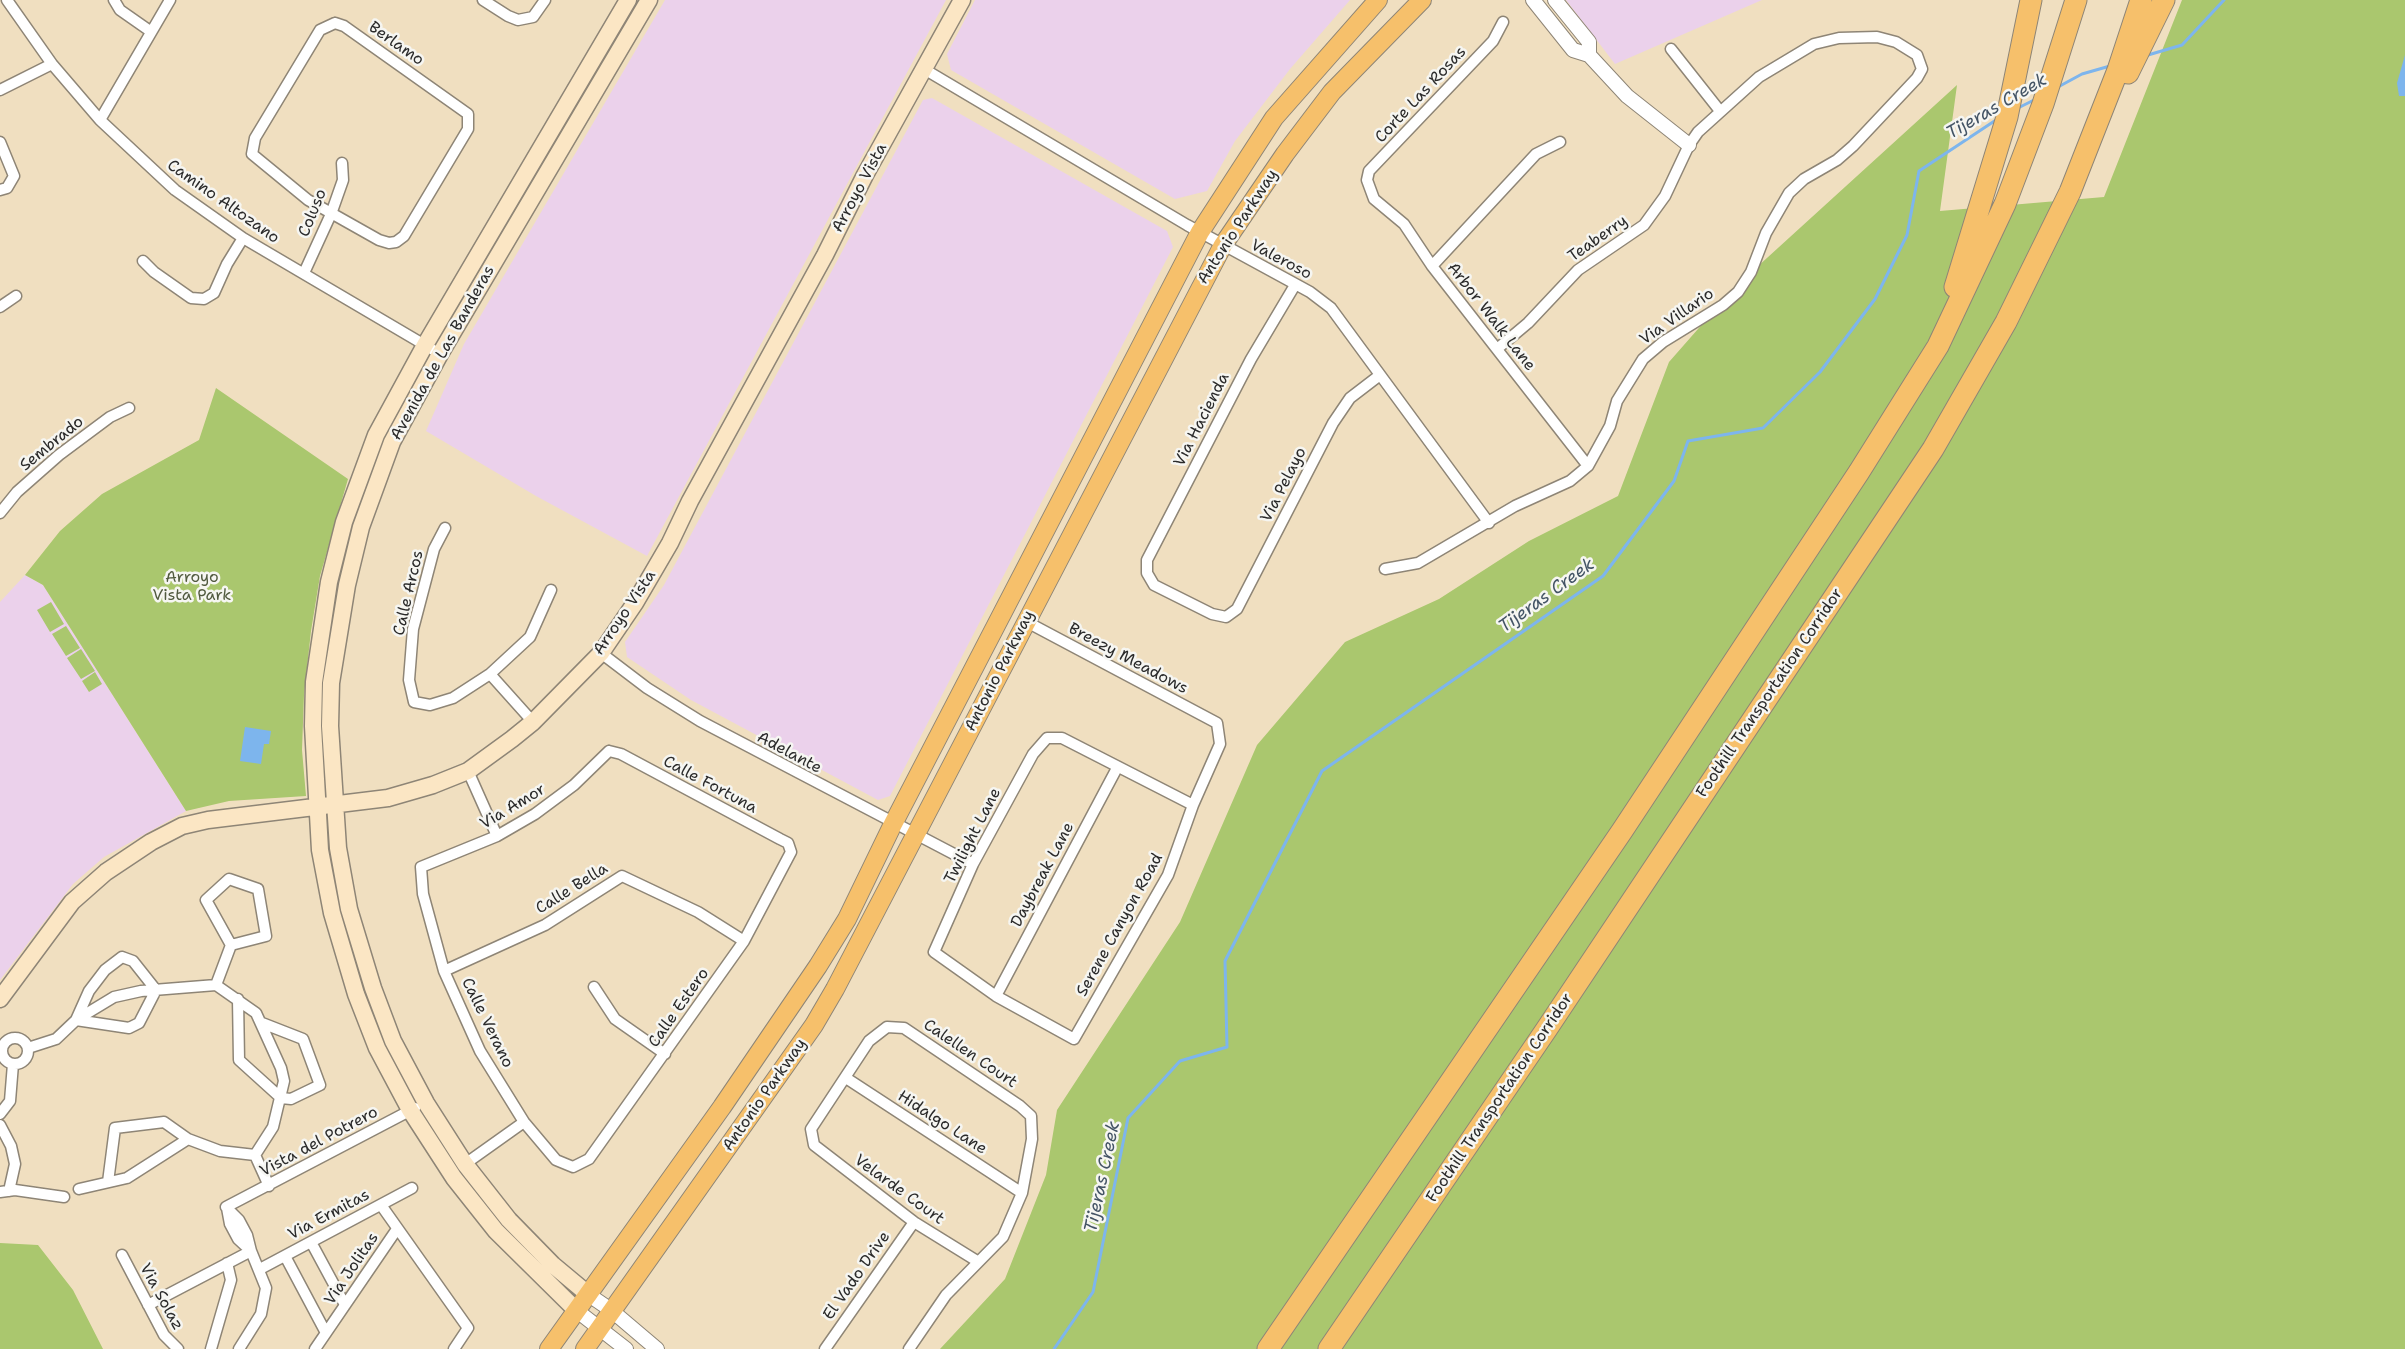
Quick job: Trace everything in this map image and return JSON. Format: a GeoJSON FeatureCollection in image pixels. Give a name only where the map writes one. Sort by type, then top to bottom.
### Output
{"type":"FeatureCollection","features":[{"type":"Feature","properties":{"kind":"highway"},"geometry":{"type":"LineString","coordinates":[[1938,346],[1974,218],[2007,117],[2031,0]]}},
{"type":"Feature","properties":{"kind":"highway"},"geometry":{"type":"LineString","coordinates":[[1268,1349],[1622,831],[1859,472],[1938,346],[2005,204],[2043,104],[2076,0]]}},
{"type":"Feature","properties":{"kind":"highway"},"geometry":{"type":"LineString","coordinates":[[2070,192],[2164,0]]}},
{"type":"Feature","properties":{"kind":"highway","name":"Foothill Transportation Corridor"},"geometry":{"type":"LineString","coordinates":[[1329,1349],[1546,1030],[1933,449],[2006,322],[2070,192],[2118,70],[2140,1]]}},
{"type":"Feature","properties":{"kind":"main road","name":"Avenida de Las Banderas"},"geometry":{"type":"LineString","coordinates":[[576,1310],[496,1231],[454,1178],[410,1110],[377,1048],[356,994],[332,913],[320,850],[313,726],[314,682],[329,582],[344,522],[376,435],[424,345],[628,0]]}},
{"type":"Feature","properties":{"kind":"main road","name":"Avenida de Las Banderas"},"geometry":{"type":"LineString","coordinates":[[589,1296],[553,1265],[509,1220],[465,1164],[426,1103],[393,1041],[373,988],[349,909],[338,848],[330,726],[332,683],[346,585],[361,526],[392,442],[440,354],[649,0]]}},
{"type":"Feature","properties":{"kind":"main road","name":"Arroyo Vista"},"geometry":{"type":"LineString","coordinates":[[0,999],[72,902],[106,872],[151,842],[182,826],[208,820],[388,798],[433,785],[468,771],[533,722],[601,653],[635,603],[670,543],[962,0]]}},
{"type":"Feature","properties":{"kind":"main road","name":"Antonio Parkway"},"geometry":{"type":"LineString","coordinates":[[549,1349],[576,1310],[589,1296],[818,966],[847,919],[1200,232],[1274,118],[1378,0]]}},
{"type":"Feature","properties":{"kind":"main road","name":"Antonio Parkway"},"geometry":{"type":"LineString","coordinates":[[585,1349],[814,1025],[856,954],[1025,621],[1223,245],[1285,154],[1332,92],[1422,0]]}},
{"type":"Feature","properties":{"kind":"street","name":"Camino Altozano"},"geometry":{"type":"LineString","coordinates":[[7,0],[52,64],[100,120],[175,190],[243,238],[440,354]]}},
{"type":"Feature","properties":{"kind":"street"},"geometry":{"type":"LineString","coordinates":[[114,0],[120,10],[150,31]]}},
{"type":"Feature","properties":{"kind":"street"},"geometry":{"type":"LineString","coordinates":[[100,120],[170,0]]}},
{"type":"Feature","properties":{"kind":"street"},"geometry":{"type":"LineString","coordinates":[[483,0],[508,16],[525,20],[533,17],[545,0]]}},
{"type":"Feature","properties":{"kind":"street"},"geometry":{"type":"LineString","coordinates":[[1533,0],[1574,50],[1589,55],[1627,96],[1689,145]]}},
{"type":"Feature","properties":{"kind":"street"},"geometry":{"type":"LineString","coordinates":[[1555,0],[1588,42],[1589,55]]}},
{"type":"Feature","properties":{"kind":"street","name":"Corte Las Rosas"},"geometry":{"type":"LineString","coordinates":[[1369,189],[1369,171],[1493,41],[1503,22]]}},
{"type":"Feature","properties":{"kind":"street","name":"Berlamo"},"geometry":{"type":"LineString","coordinates":[[335,24],[344,26],[462,108],[468,114],[469,122],[468,129],[404,236],[396,242],[389,243],[379,240],[331,214],[308,200],[258,161],[252,154],[252,147],[320,30],[335,24]]}},
{"type":"Feature","properties":{"kind":"street","name":"Teaberry"},"geometry":{"type":"LineString","coordinates":[[1497,349],[1528,323],[1578,270],[1644,225],[1665,196],[1689,145],[1720,111],[1759,77],[1788,58],[1814,45],[1839,38],[1877,38],[1896,42],[1910,48],[1921,62]]}},
{"type":"Feature","properties":{"kind":"street"},"geometry":{"type":"LineString","coordinates":[[1671,50],[1720,111]]}},
{"type":"Feature","properties":{"kind":"street","name":"Via Villario"},"geometry":{"type":"LineString","coordinates":[[1385,568],[1418,562],[1515,506],[1570,481],[1588,466],[1610,426],[1621,394],[1643,359],[1663,342],[1723,305],[1738,292],[1751,273],[1766,233],[1789,193],[1804,179],[1837,160],[1853,146],[1917,78],[1922,69],[1921,62]]}},
{"type":"Feature","properties":{"kind":"street"},"geometry":{"type":"LineString","coordinates":[[0,90],[52,64]]}},
{"type":"Feature","properties":{"kind":"street","name":"Valeroso"},"geometry":{"type":"LineString","coordinates":[[924,69],[1200,232],[1310,292],[1331,308],[1488,523]]}},
{"type":"Feature","properties":{"kind":"street"},"geometry":{"type":"LineString","coordinates":[[0,142],[14,176],[7,188],[0,190]]}},
{"type":"Feature","properties":{"kind":"street"},"geometry":{"type":"LineString","coordinates":[[1432,266],[1536,154],[1560,142]]}},
{"type":"Feature","properties":{"kind":"street","name":"Coluso"},"geometry":{"type":"LineString","coordinates":[[304,273],[331,214],[342,180],[342,163]]}},
{"type":"Feature","properties":{"kind":"street","name":"Arbor Walk Lane"},"geometry":{"type":"LineString","coordinates":[[1369,189],[1374,199],[1404,224],[1432,266],[1588,466]]}},
{"type":"Feature","properties":{"kind":"street"},"geometry":{"type":"LineString","coordinates":[[143,261],[154,272],[191,298],[204,299],[214,293],[227,264],[243,238]]}},
{"type":"Feature","properties":{"kind":"street","name":"Via Hacienda"},"geometry":{"type":"LineString","coordinates":[[1226,617],[1212,614],[1154,585],[1147,573],[1147,560],[1251,359],[1295,285]]}},
{"type":"Feature","properties":{"kind":"street"},"geometry":{"type":"LineString","coordinates":[[0,307],[16,296]]}},
{"type":"Feature","properties":{"kind":"street","name":"Via Pelayo"},"geometry":{"type":"LineString","coordinates":[[1226,617],[1237,609],[1333,423],[1350,398],[1380,375]]}},
{"type":"Feature","properties":{"kind":"street","name":"Sembrado"},"geometry":{"type":"LineString","coordinates":[[0,513],[17,492],[59,455],[111,417],[129,408]]}},
{"type":"Feature","properties":{"kind":"street","name":"Calle Arcos"},"geometry":{"type":"LineString","coordinates":[[445,528],[434,549],[413,629],[409,680],[414,702],[430,705],[453,698],[489,674]]}},
{"type":"Feature","properties":{"kind":"street"},"geometry":{"type":"LineString","coordinates":[[533,722],[489,674],[530,637],[551,590]]}},
{"type":"Feature","properties":{"kind":"street","name":"Breezy Meadows"},"geometry":{"type":"LineString","coordinates":[[1025,621],[1217,723]]}},
{"type":"Feature","properties":{"kind":"street","name":"Adelante"},"geometry":{"type":"LineString","coordinates":[[601,653],[647,688],[700,721],[973,864]]}},
{"type":"Feature","properties":{"kind":"street","name":"Serene Canyon Road"},"geometry":{"type":"LineString","coordinates":[[996,996],[1074,1039],[1168,875],[1193,805],[1220,744],[1217,723]]}},
{"type":"Feature","properties":{"kind":"street","name":"Twilight Lane"},"geometry":{"type":"LineString","coordinates":[[996,996],[934,952],[973,864],[1033,753],[1047,738],[1062,738],[1117,768]]}},
{"type":"Feature","properties":{"kind":"street","name":"Via Amor"},"geometry":{"type":"LineString","coordinates":[[421,867],[497,836],[535,814],[574,784],[609,751]]}},
{"type":"Feature","properties":{"kind":"street","name":"Calle Fortuna"},"geometry":{"type":"LineString","coordinates":[[609,751],[621,754],[780,838],[788,843],[791,852]]}},
{"type":"Feature","properties":{"kind":"street"},"geometry":{"type":"LineString","coordinates":[[1117,768],[1193,805]]}},
{"type":"Feature","properties":{"kind":"street","name":"Daybreak Lane"},"geometry":{"type":"LineString","coordinates":[[996,996],[1117,768]]}},
{"type":"Feature","properties":{"kind":"street"},"geometry":{"type":"LineString","coordinates":[[468,771],[497,836]]}},
{"type":"Feature","properties":{"kind":"street","name":"Calle Estero"},"geometry":{"type":"LineString","coordinates":[[573,1167],[589,1159],[744,941],[791,852]]}},
{"type":"Feature","properties":{"kind":"street","name":"Calle Verano"},"geometry":{"type":"LineString","coordinates":[[421,867],[423,894],[444,971],[480,1051],[524,1122],[556,1160],[573,1167]]}},
{"type":"Feature","properties":{"kind":"street","name":"Calle Bella"},"geometry":{"type":"LineString","coordinates":[[444,971],[545,925],[622,876],[698,912],[744,941]]}},
{"type":"Feature","properties":{"kind":"street"},"geometry":{"type":"LineString","coordinates":[[216,985],[231,945],[206,900],[229,879],[258,889],[266,936],[231,945]]}},
{"type":"Feature","properties":{"kind":"street"},"geometry":{"type":"LineString","coordinates":[[76,1020],[89,991],[105,970],[122,957],[133,961],[156,990]]}},
{"type":"Feature","properties":{"kind":"street"},"geometry":{"type":"LineString","coordinates":[[28,1048],[56,1039],[76,1020],[114,997],[156,990],[216,985],[256,1013],[281,1068],[284,1081],[273,1127],[255,1155]]}},
{"type":"Feature","properties":{"kind":"street"},"geometry":{"type":"LineString","coordinates":[[594,987],[615,1019],[665,1054]]}},
{"type":"Feature","properties":{"kind":"street"},"geometry":{"type":"LineString","coordinates":[[76,1020],[129,1028],[139,1023],[156,990]]}},
{"type":"Feature","properties":{"kind":"street"},"geometry":{"type":"LineString","coordinates":[[238,999],[239,1060],[281,1098],[291,1099],[320,1085],[303,1039],[262,1023]]}},
{"type":"Feature","properties":{"kind":"street","name":"Calellen Court"},"geometry":{"type":"LineString","coordinates":[[846,1078],[869,1041],[887,1027],[904,1028],[1020,1106],[1031,1116],[1032,1139],[1022,1193]]}},
{"type":"Feature","properties":{"kind":"street"},"geometry":{"type":"LineString","coordinates":[[13,1064],[2,1054],[2,1043],[17,1038],[28,1048]]}},
{"type":"Feature","properties":{"kind":"street"},"geometry":{"type":"LineString","coordinates":[[13,1064],[26,1058],[28,1048]]}},
{"type":"Feature","properties":{"kind":"street"},"geometry":{"type":"LineString","coordinates":[[0,1114],[10,1101],[13,1064]]}},
{"type":"Feature","properties":{"kind":"street","name":"Velarde Court"},"geometry":{"type":"LineString","coordinates":[[846,1078],[811,1129],[814,1145],[914,1222],[977,1261]]}},
{"type":"Feature","properties":{"kind":"street","name":"Hidalgo Lane"},"geometry":{"type":"LineString","coordinates":[[846,1078],[1022,1193]]}},
{"type":"Feature","properties":{"kind":"street","name":"Vista del Potrero"},"geometry":{"type":"LineString","coordinates":[[251,1251],[238,1239],[230,1224],[226,1207],[426,1103]]}},
{"type":"Feature","properties":{"kind":"street"},"geometry":{"type":"LineString","coordinates":[[108,1182],[115,1128],[164,1122],[188,1139],[220,1151],[255,1155]]}},
{"type":"Feature","properties":{"kind":"street"},"geometry":{"type":"LineString","coordinates":[[465,1164],[524,1122]]}},
{"type":"Feature","properties":{"kind":"street"},"geometry":{"type":"LineString","coordinates":[[0,1125],[15,1164],[5,1192],[64,1197]]}},
{"type":"Feature","properties":{"kind":"street"},"geometry":{"type":"LineString","coordinates":[[79,1190],[127,1178],[188,1139]]}},
{"type":"Feature","properties":{"kind":"street"},"geometry":{"type":"LineString","coordinates":[[255,1155],[269,1186]]}},
{"type":"Feature","properties":{"kind":"street","name":"Via Ermitas"},"geometry":{"type":"LineString","coordinates":[[260,1269],[412,1188]]}},
{"type":"Feature","properties":{"kind":"street"},"geometry":{"type":"LineString","coordinates":[[909,1349],[946,1295],[1003,1237],[1022,1193]]}},
{"type":"Feature","properties":{"kind":"street","name":"Via Jolitas"},"geometry":{"type":"LineString","coordinates":[[315,1349],[397,1229],[381,1205]]}},
{"type":"Feature","properties":{"kind":"street","name":"El Vado Drive"},"geometry":{"type":"LineString","coordinates":[[825,1349],[914,1222]]}},
{"type":"Feature","properties":{"kind":"street"},"geometry":{"type":"LineString","coordinates":[[397,1229],[468,1328],[454,1349]]}},
{"type":"Feature","properties":{"kind":"street"},"geometry":{"type":"LineString","coordinates":[[311,1242],[345,1305]]}},
{"type":"Feature","properties":{"kind":"street"},"geometry":{"type":"LineString","coordinates":[[148,1305],[251,1251],[266,1288],[264,1306],[239,1349]]}},
{"type":"Feature","properties":{"kind":"street","name":"Via Solaz"},"geometry":{"type":"LineString","coordinates":[[122,1255],[164,1335],[178,1349]]}},
{"type":"Feature","properties":{"kind":"street"},"geometry":{"type":"LineString","coordinates":[[285,1256],[326,1333]]}},
{"type":"Feature","properties":{"kind":"street"},"geometry":{"type":"LineString","coordinates":[[211,1349],[231,1280],[227,1263]]}},
{"type":"Feature","properties":{"kind":"street","name":"Avenida de Las Banderas"},"geometry":{"type":"LineString","coordinates":[[589,1296],[612,1310],[657,1349]]}},
{"type":"Feature","properties":{"kind":"street","name":"Avenida de Las Banderas"},"geometry":{"type":"LineString","coordinates":[[576,1310],[626,1349]]}},
{"type":"Feature","properties":{"kind":"shaded area"},"geometry":{"type":"Polygon","coordinates":[[[665,0],[946,0],[647,556],[536,496],[426,431],[464,344],[665,0]]]}},
{"type":"Feature","properties":{"kind":"shaded area"},"geometry":{"type":"Polygon","coordinates":[[[975,0],[1350,0],[1290,69],[1235,141],[1207,191],[1175,199],[951,70],[947,54],[975,0]]]}},
{"type":"Feature","properties":{"kind":"shaded area"},"geometry":{"type":"Polygon","coordinates":[[[1566,0],[1762,0],[1615,64],[1566,0]]]}},
{"type":"Feature","properties":{"kind":"shaded area"},"geometry":{"type":"Polygon","coordinates":[[[932,98],[1167,231],[1173,247],[890,796],[878,800],[691,700],[627,657],[625,642],[664,585],[923,100],[932,98]]]}},
{"type":"Feature","properties":{"kind":"shaded area"},"geometry":{"type":"Polygon","coordinates":[[[25,575],[43,585],[186,811],[104,857],[73,884],[0,980],[0,602],[25,575]]]}},
{"type":"Feature","properties":{"kind":"green space"},"geometry":{"type":"Polygon","coordinates":[[[2182,0],[2405,0],[2405,1349],[940,1349],[1005,1279],[1046,1175],[1057,1110],[1180,922],[1257,745],[1345,642],[1439,599],[1529,541],[1618,496],[1669,362],[1734,288],[1957,85],[1940,211],[2104,197],[2182,0]]]}},
{"type":"Feature","properties":{"kind":"green space","name":"Arroyo Vista Park"},"geometry":{"type":"Polygon","coordinates":[[[216,388],[348,479],[320,576],[311,631],[304,695],[302,750],[306,796],[229,801],[186,811],[43,585],[25,575],[60,531],[102,494],[199,440],[216,388]]]}},
{"type":"Feature","properties":{"kind":"green space"},"geometry":{"type":"Polygon","coordinates":[[[51,602],[64,624],[50,632],[37,610],[51,602]]]}},
{"type":"Feature","properties":{"kind":"green space"},"geometry":{"type":"Polygon","coordinates":[[[66,626],[80,648],[66,656],[52,634],[66,626]]]}},
{"type":"Feature","properties":{"kind":"green space"},"geometry":{"type":"Polygon","coordinates":[[[81,649],[95,671],[81,679],[67,658],[81,649]]]}},
{"type":"Feature","properties":{"kind":"green space"},"geometry":{"type":"Polygon","coordinates":[[[95,672],[102,684],[89,692],[82,681],[95,672]]]}},
{"type":"Feature","properties":{"kind":"green space"},"geometry":{"type":"Polygon","coordinates":[[[0,1243],[38,1245],[73,1290],[103,1349],[0,1349],[0,1243]]]}},
{"type":"Feature","properties":{"kind":"water"},"geometry":{"type":"Polygon","coordinates":[[[2405,55],[2405,96],[2399,96],[2397,83],[2405,55]]]}},
{"type":"Feature","properties":{"kind":"water"},"geometry":{"type":"Polygon","coordinates":[[[245,727],[271,731],[269,744],[264,744],[261,764],[240,761],[245,727]]]}},
{"type":"Feature","properties":{"kind":"waterway","name":"Tijeras Creek"},"geometry":{"type":"LineString","coordinates":[[2148,55],[2182,45],[2224,0]]}},
{"type":"Feature","properties":{"kind":"waterway","name":"Tijeras Creek"},"geometry":{"type":"LineString","coordinates":[[2058,87],[2082,74],[2110,66]]}},
{"type":"Feature","properties":{"kind":"waterway","name":"Tijeras Creek"},"geometry":{"type":"LineString","coordinates":[[2018,108],[2036,99]]}},
{"type":"Feature","properties":{"kind":"waterway","name":"Tijeras Creek"},"geometry":{"type":"LineString","coordinates":[[1054,1349],[1093,1292],[1128,1118],[1180,1061],[1227,1047],[1225,961],[1322,771],[1603,576],[1674,481],[1688,441],[1763,428],[1820,372],[1875,299],[1907,235],[1919,171],[1999,118]]}}]}
